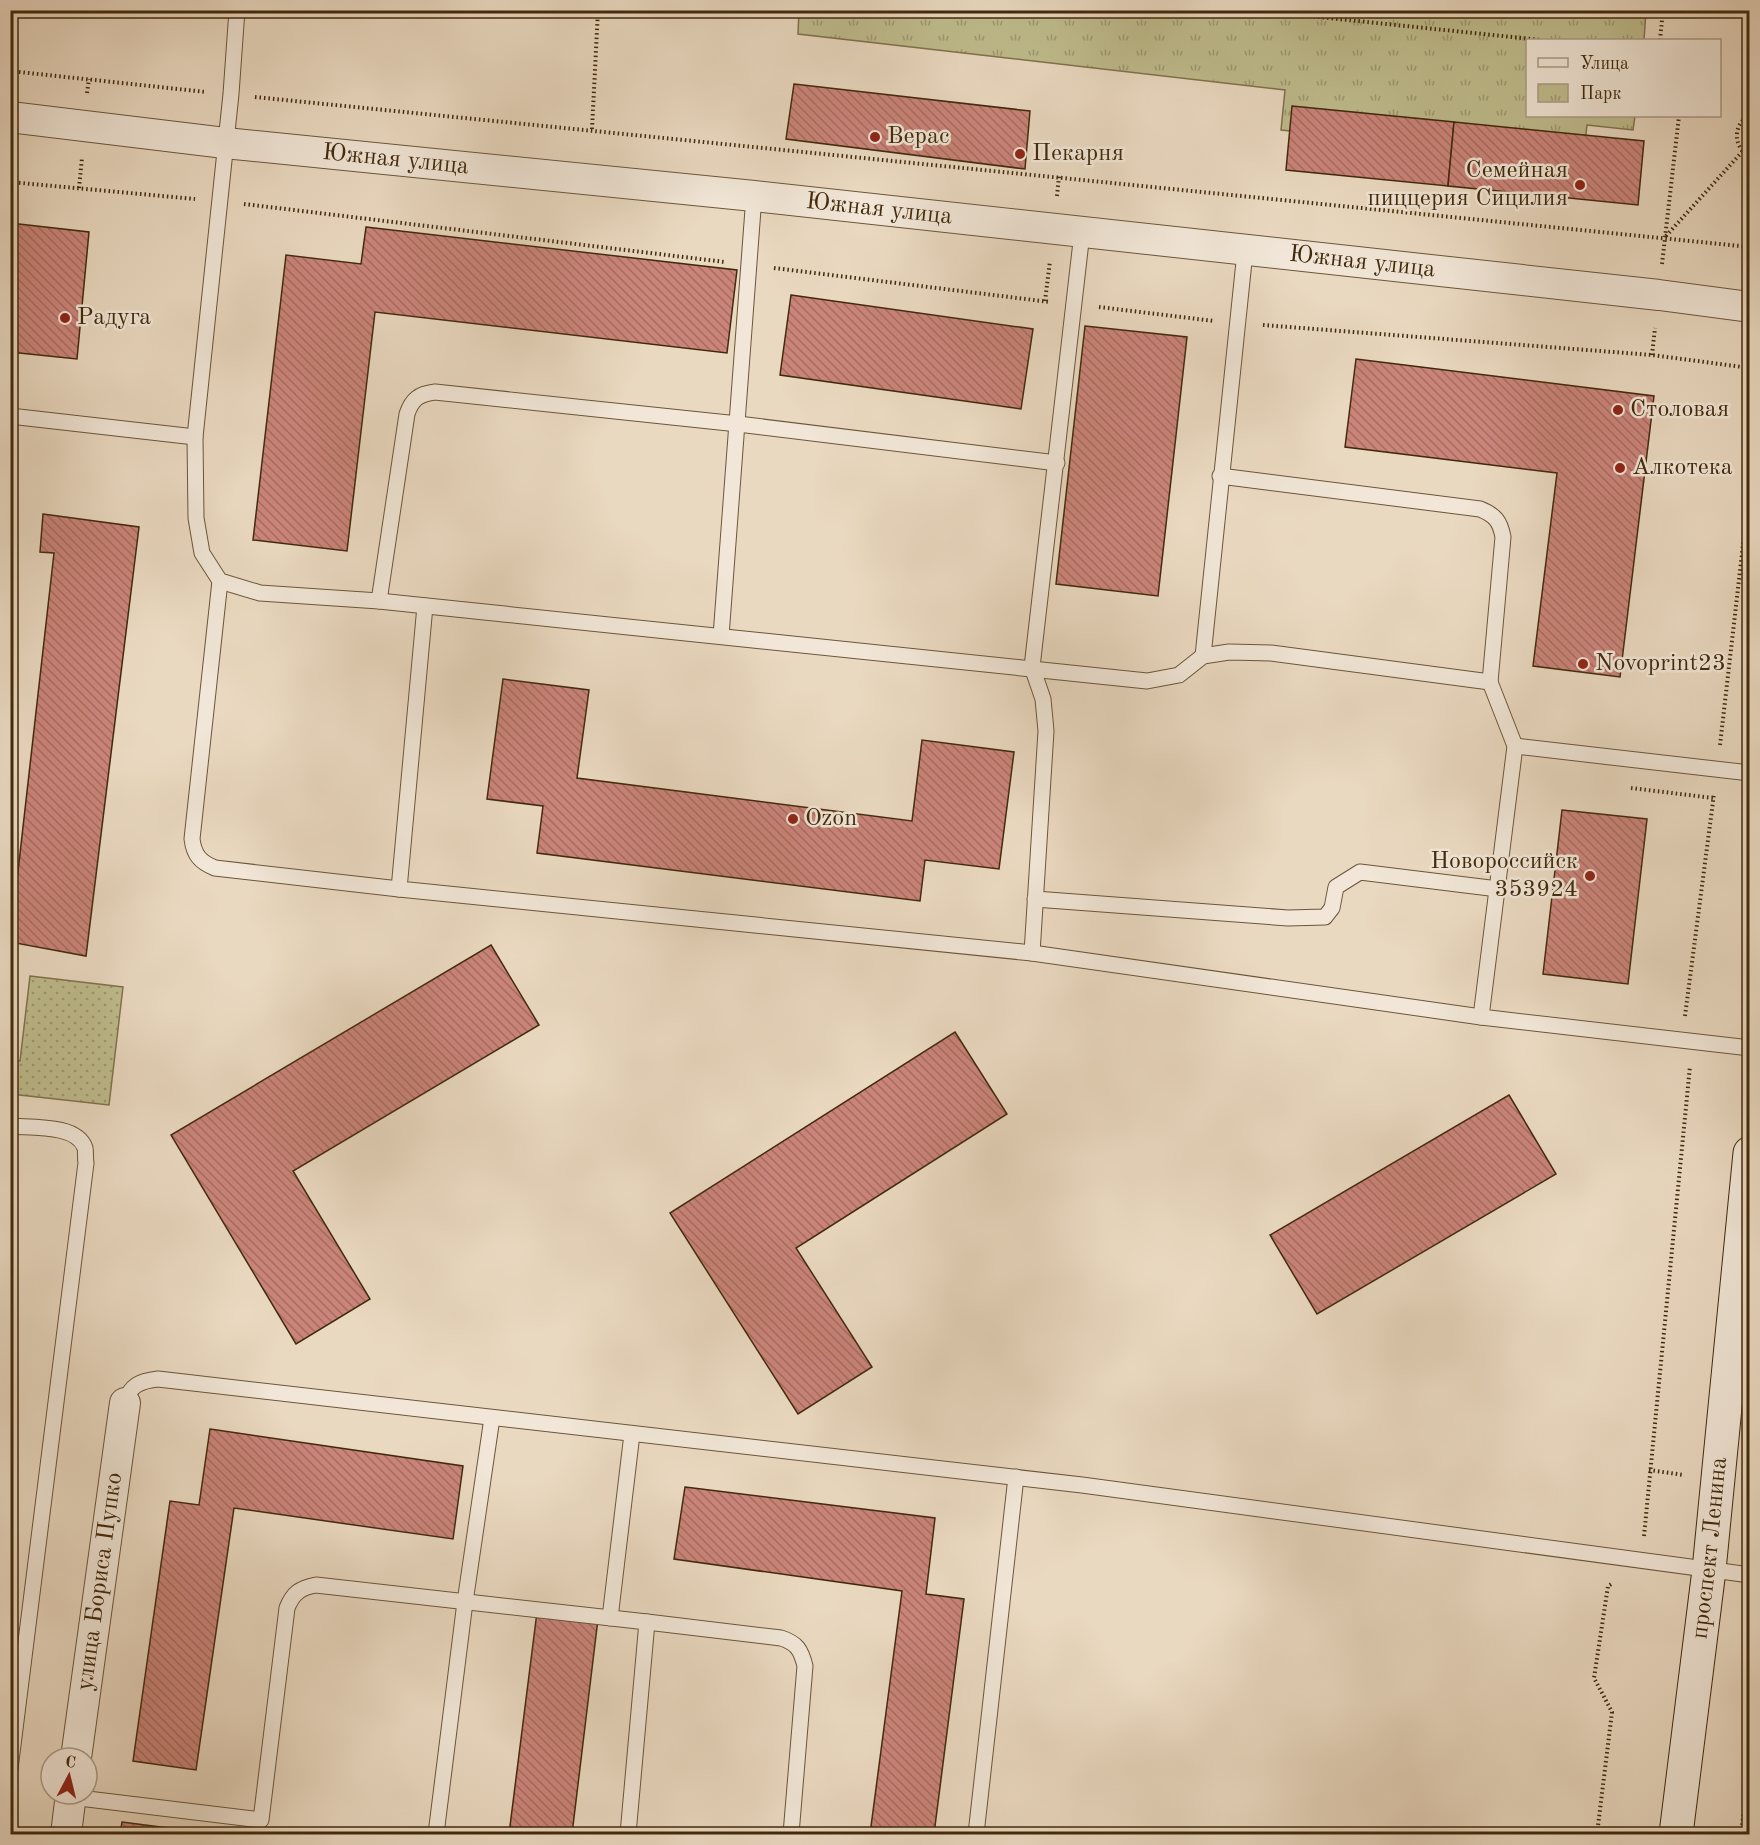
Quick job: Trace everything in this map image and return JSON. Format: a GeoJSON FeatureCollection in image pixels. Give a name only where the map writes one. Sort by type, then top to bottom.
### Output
{"type":"FeatureCollection","features":[{"type":"Feature","properties":{"kind":"street","name":"Южная улица"},"geometry":{"type":"LineString","coordinates":[[10,117],[225,143],[754,196],[1245,252],[1659,295],[1749,307]]}},
{"type":"Feature","properties":{"kind":"street","name":"проспект Ленина"},"geometry":{"type":"LineString","coordinates":[[1676,1834],[1709,1570],[1749,1153]]}},
{"type":"Feature","properties":{"kind":"street","name":"улица Бориса Пупко"},"geometry":{"type":"LineString","coordinates":[[78,1746],[126,1403]]}},
{"type":"Feature","properties":{"kind":"street"},"geometry":{"type":"LineString","coordinates":[[66,1834],[70,1806]]}},
{"type":"Feature","properties":{"kind":"lane"},"geometry":{"type":"LineString","coordinates":[[237,10],[231,94],[195,437],[196,518],[202,553],[220,581],[192,839],[194,853],[202,863],[214,868],[399,889],[1032,952],[1481,1017],[1749,1048]]}},
{"type":"Feature","properties":{"kind":"lane"},"geometry":{"type":"LineString","coordinates":[[721,636],[754,196]]}},
{"type":"Feature","properties":{"kind":"lane"},"geometry":{"type":"LineString","coordinates":[[1032,952],[1046,731],[1043,699],[1032,667],[1082,233]]}},
{"type":"Feature","properties":{"kind":"lane"},"geometry":{"type":"LineString","coordinates":[[1203,656],[1245,252]]}},
{"type":"Feature","properties":{"kind":"lane"},"geometry":{"type":"LineString","coordinates":[[380,601],[406,414],[411,402],[422,394],[435,392],[738,424],[1057,463]]}},
{"type":"Feature","properties":{"kind":"lane"},"geometry":{"type":"LineString","coordinates":[[10,416],[195,437]]}},
{"type":"Feature","properties":{"kind":"lane"},"geometry":{"type":"LineString","coordinates":[[1220,476],[1480,509],[1492,514],[1500,524],[1503,537],[1490,682],[1515,746],[1481,1017]]}},
{"type":"Feature","properties":{"kind":"lane"},"geometry":{"type":"LineString","coordinates":[[220,581],[260,593],[380,601],[1032,667],[1147,681],[1179,675],[1203,656],[1229,652],[1271,653],[1490,682]]}},
{"type":"Feature","properties":{"kind":"lane"},"geometry":{"type":"LineString","coordinates":[[399,889],[424,606]]}},
{"type":"Feature","properties":{"kind":"lane"},"geometry":{"type":"LineString","coordinates":[[1515,746],[1749,773]]}},
{"type":"Feature","properties":{"kind":"lane"},"geometry":{"type":"LineString","coordinates":[[1035,899],[1288,918],[1325,918],[1332,908],[1336,887],[1360,872],[1498,889]]}},
{"type":"Feature","properties":{"kind":"lane"},"geometry":{"type":"LineString","coordinates":[[10,1126],[62,1131],[76,1136],[85,1148],[86,1163],[10,1769]]}},
{"type":"Feature","properties":{"kind":"lane"},"geometry":{"type":"LineString","coordinates":[[126,1403],[129,1391],[141,1381],[158,1379],[1016,1477],[1749,1575]]}},
{"type":"Feature","properties":{"kind":"lane"},"geometry":{"type":"LineString","coordinates":[[436,1834],[465,1602],[492,1418]]}},
{"type":"Feature","properties":{"kind":"lane"},"geometry":{"type":"LineString","coordinates":[[610,1618],[632,1434]]}},
{"type":"Feature","properties":{"kind":"lane"},"geometry":{"type":"LineString","coordinates":[[976,1834],[1016,1477]]}},
{"type":"Feature","properties":{"kind":"lane"},"geometry":{"type":"LineString","coordinates":[[99,1801],[260,1827],[287,1608],[292,1595],[303,1587],[316,1585],[647,1622],[781,1638],[794,1642],[802,1653],[805,1666],[791,1834]]}},
{"type":"Feature","properties":{"kind":"lane"},"geometry":{"type":"LineString","coordinates":[[628,1834],[647,1622]]}},
{"type":"Feature","properties":{"kind":"path"},"geometry":{"type":"LineString","coordinates":[[592,129],[598,10]]}},
{"type":"Feature","properties":{"kind":"path"},"geometry":{"type":"LineString","coordinates":[[1251,10],[1531,39]]}},
{"type":"Feature","properties":{"kind":"path"},"geometry":{"type":"LineString","coordinates":[[1660,39],[1663,10]]}},
{"type":"Feature","properties":{"kind":"path"},"geometry":{"type":"LineString","coordinates":[[10,71],[1749,247]]}},
{"type":"Feature","properties":{"kind":"path"},"geometry":{"type":"LineString","coordinates":[[1749,115],[1744,118],[1736,131],[1736,139],[1742,152],[1749,157]]}},
{"type":"Feature","properties":{"kind":"path"},"geometry":{"type":"LineString","coordinates":[[1665,237],[1679,117]]}},
{"type":"Feature","properties":{"kind":"path"},"geometry":{"type":"LineString","coordinates":[[1665,237],[1742,152]]}},
{"type":"Feature","properties":{"kind":"path"},"geometry":{"type":"LineString","coordinates":[[10,182],[219,201],[1238,324],[1652,355],[1749,368]]}},
{"type":"Feature","properties":{"kind":"path"},"geometry":{"type":"LineString","coordinates":[[1718,769],[1749,483]]}},
{"type":"Feature","properties":{"kind":"path"},"geometry":{"type":"LineString","coordinates":[[1597,1834],[1612,1712],[1594,1678],[1608,1586],[1642,1562],[1687,1042],[1713,798]]}},
{"type":"Feature","properties":{"kind":"path"},"geometry":{"type":"LineString","coordinates":[[1741,1834],[1749,1761]]}},
{"type":"Feature","properties":{"kind":"green space"},"geometry":{"type":"Polygon","coordinates":[[[799,10],[1646,11],[1644,39],[1526,39],[1526,117],[1635,117],[1633,130],[1587,125],[1583,161],[1281,130],[1285,90],[798,34],[799,10]]]}},
{"type":"Feature","properties":{"kind":"green space"},"geometry":{"type":"Polygon","coordinates":[[[30,976],[123,987],[109,1105],[11,1094],[11,1060],[20,1061],[30,976]]]}},
{"type":"Feature","properties":{"kind":"building"},"geometry":{"type":"Polygon","coordinates":[[[794,84],[1030,111],[1025,169],[786,139],[794,84]]]}},
{"type":"Feature","properties":{"kind":"building"},"geometry":{"type":"Polygon","coordinates":[[[1292,106],[1454,122],[1448,186],[1286,170],[1292,106]]]}},
{"type":"Feature","properties":{"kind":"building"},"geometry":{"type":"Polygon","coordinates":[[[1454,122],[1644,141],[1638,205],[1448,186],[1454,122]]]}},
{"type":"Feature","properties":{"kind":"building"},"geometry":{"type":"Polygon","coordinates":[[[10,223],[89,232],[77,359],[10,352],[10,223]]]}},
{"type":"Feature","properties":{"kind":"building"},"geometry":{"type":"Polygon","coordinates":[[[366,227],[737,270],[727,353],[375,312],[347,551],[253,540],[286,255],[361,264],[366,227]]]}},
{"type":"Feature","properties":{"kind":"building"},"geometry":{"type":"Polygon","coordinates":[[[791,295],[1033,329],[1021,409],[780,375],[791,295]]]}},
{"type":"Feature","properties":{"kind":"building"},"geometry":{"type":"Polygon","coordinates":[[[1085,326],[1187,337],[1158,596],[1056,584],[1085,326]]]}},
{"type":"Feature","properties":{"kind":"building"},"geometry":{"type":"Polygon","coordinates":[[[1356,359],[1654,396],[1620,677],[1533,666],[1557,473],[1345,447],[1356,359]]]}},
{"type":"Feature","properties":{"kind":"building"},"geometry":{"type":"Polygon","coordinates":[[[43,514],[139,527],[86,956],[10,942],[54,553],[40,552],[43,514]]]}},
{"type":"Feature","properties":{"kind":"building"},"geometry":{"type":"Polygon","coordinates":[[[503,679],[589,690],[577,778],[912,821],[922,740],[1014,752],[999,869],[925,860],[920,901],[537,853],[543,806],[487,799],[503,679]]]}},
{"type":"Feature","properties":{"kind":"building"},"geometry":{"type":"Polygon","coordinates":[[[1562,810],[1647,819],[1628,984],[1543,974],[1562,810]]]}},
{"type":"Feature","properties":{"kind":"building"},"geometry":{"type":"Polygon","coordinates":[[[491,945],[539,1025],[293,1171],[370,1299],[296,1344],[171,1135],[491,945]]]}},
{"type":"Feature","properties":{"kind":"building"},"geometry":{"type":"Polygon","coordinates":[[[955,1032],[1007,1114],[796,1248],[872,1367],[798,1414],[670,1213],[955,1032]]]}},
{"type":"Feature","properties":{"kind":"building"},"geometry":{"type":"Polygon","coordinates":[[[1509,1095],[1556,1174],[1317,1314],[1270,1235],[1509,1095]]]}},
{"type":"Feature","properties":{"kind":"building"},"geometry":{"type":"Polygon","coordinates":[[[210,1429],[463,1466],[453,1539],[234,1508],[196,1770],[133,1761],[170,1501],[199,1505],[210,1429]]]}},
{"type":"Feature","properties":{"kind":"building"},"geometry":{"type":"Polygon","coordinates":[[[685,1487],[935,1518],[926,1594],[964,1599],[934,1834],[870,1834],[902,1591],[674,1559],[685,1487]]]}},
{"type":"Feature","properties":{"kind":"building"},"geometry":{"type":"Polygon","coordinates":[[[537,1612],[598,1619],[572,1834],[509,1834],[537,1612]]]}},
{"type":"Feature","properties":{"kind":"building"},"geometry":{"type":"Polygon","coordinates":[[[122,1822],[191,1831],[191,1834],[120,1834],[122,1822]]]}},
{"type":"Feature","properties":{"kind":"place","name":"Верас"},"geometry":{"type":"Point","coordinates":[875,137]}},
{"type":"Feature","properties":{"kind":"place","name":"Пекарня"},"geometry":{"type":"Point","coordinates":[1020,154]}},
{"type":"Feature","properties":{"kind":"place","name":"Семейная пиццерия Сицилия"},"geometry":{"type":"Point","coordinates":[1580,185]}},
{"type":"Feature","properties":{"kind":"place","name":"Радуга"},"geometry":{"type":"Point","coordinates":[65,318]}},
{"type":"Feature","properties":{"kind":"place","name":"Столовая"},"geometry":{"type":"Point","coordinates":[1618,410]}},
{"type":"Feature","properties":{"kind":"place","name":"Алкотека"},"geometry":{"type":"Point","coordinates":[1620,468]}},
{"type":"Feature","properties":{"kind":"place","name":"Novoprint23"},"geometry":{"type":"Point","coordinates":[1583,664]}},
{"type":"Feature","properties":{"kind":"place","name":"Ozon"},"geometry":{"type":"Point","coordinates":[793,819]}},
{"type":"Feature","properties":{"kind":"place","name":"Новороссийск 353924"},"geometry":{"type":"Point","coordinates":[1590,876]}}]}
